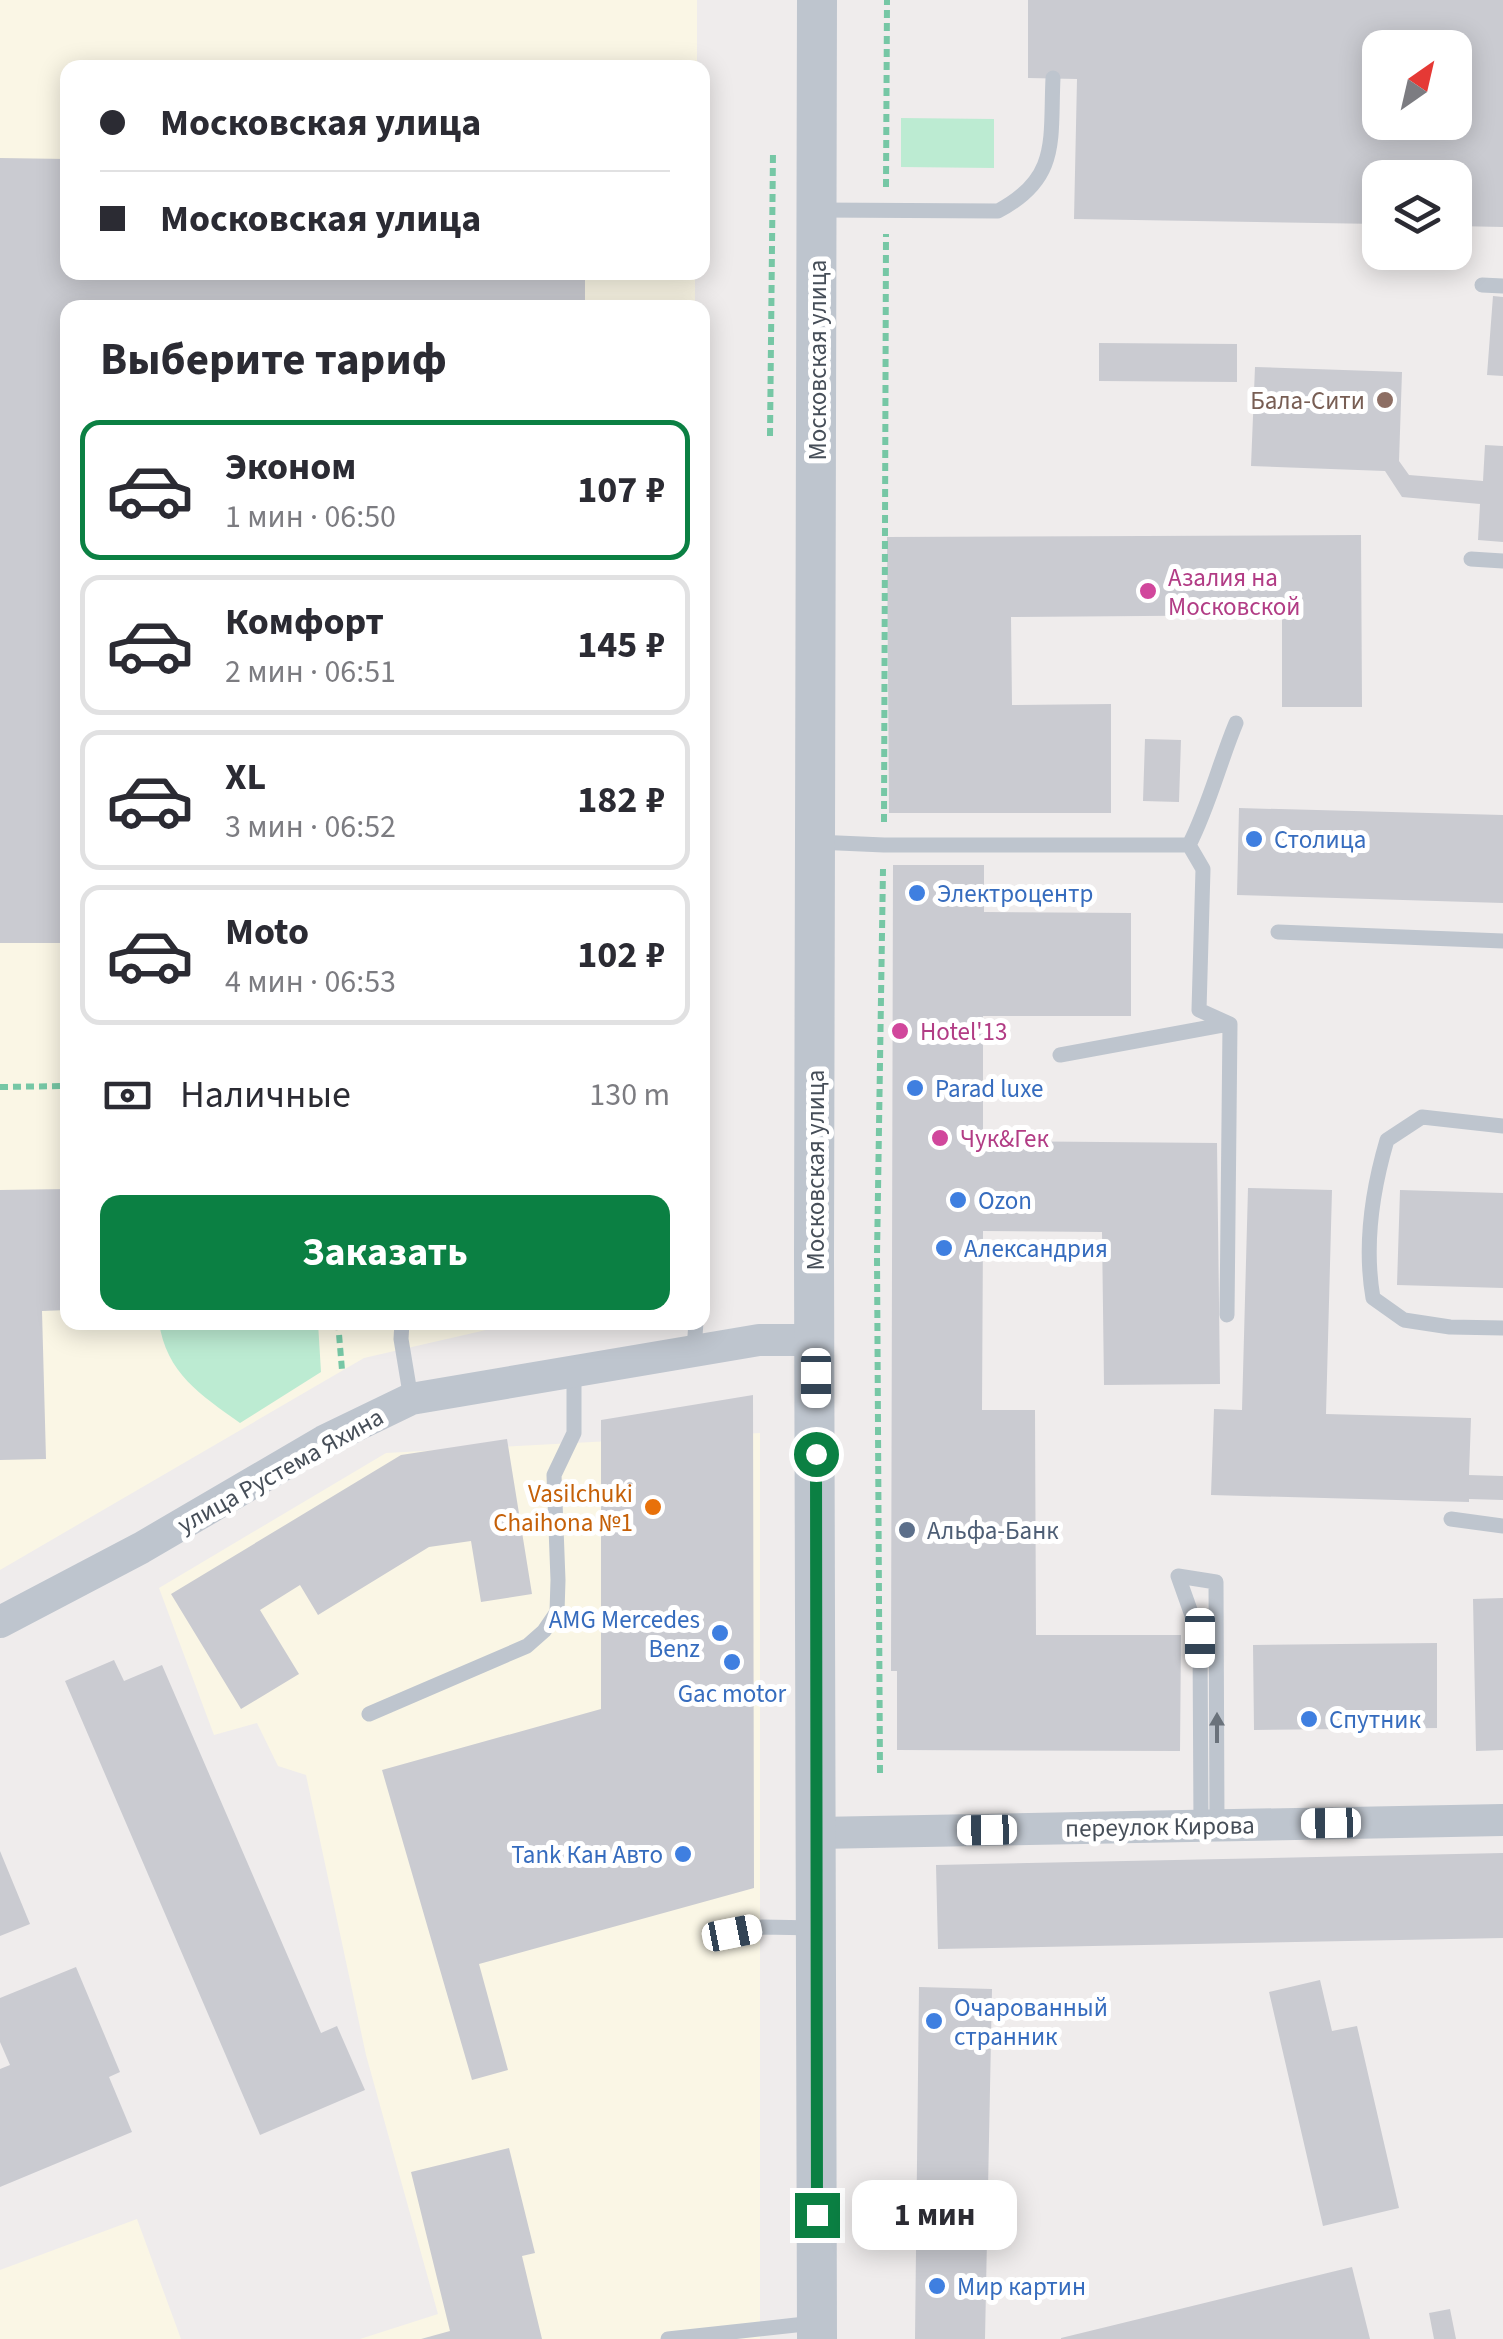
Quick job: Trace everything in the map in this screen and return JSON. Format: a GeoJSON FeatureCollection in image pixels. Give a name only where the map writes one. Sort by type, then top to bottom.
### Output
{"type":"FeatureCollection","features":[{"type":"Feature","properties":{"kind":"street","name":"Московская улица"},"geometry":{"type":"LineString","coordinates":[[817,0],[817,2331]]}},
{"type":"Feature","properties":{"kind":"street","name":"улица Рустема Яхина"},"geometry":{"type":"LineString","coordinates":[[0,1622],[141,1548],[324,1442],[412,1398],[574,1372],[695,1336],[816,1340]]}},
{"type":"Feature","properties":{"kind":"street","name":"переулок Кирова"},"geometry":{"type":"LineString","coordinates":[[817,1832],[1503,1820]]}},
{"type":"Feature","properties":{"kind":"lane"},"geometry":{"type":"LineString","coordinates":[[817,210],[998,212],[1024,198],[1040,177],[1049,156],[1053,78]]}},
{"type":"Feature","properties":{"kind":"lane"},"geometry":{"type":"LineString","coordinates":[[1482,285],[1503,286]]}},
{"type":"Feature","properties":{"kind":"lane"},"geometry":{"type":"LineString","coordinates":[[1471,558],[1503,560]]}},
{"type":"Feature","properties":{"kind":"lane"},"geometry":{"type":"LineString","coordinates":[[1189,845],[1206,811],[1214,776],[1236,723]]}},
{"type":"Feature","properties":{"kind":"lane"},"geometry":{"type":"LineString","coordinates":[[816,842],[1189,845]]}},
{"type":"Feature","properties":{"kind":"lane"},"geometry":{"type":"LineString","coordinates":[[1189,845],[1203,868],[1199,1010],[1230,1024]]}},
{"type":"Feature","properties":{"kind":"lane"},"geometry":{"type":"LineString","coordinates":[[1278,932],[1503,941]]}},
{"type":"Feature","properties":{"kind":"lane"},"geometry":{"type":"LineString","coordinates":[[1060,1056],[1230,1024]]}},
{"type":"Feature","properties":{"kind":"lane"},"geometry":{"type":"LineString","coordinates":[[1227,1315],[1230,1024]]}},
{"type":"Feature","properties":{"kind":"lane"},"geometry":{"type":"LineString","coordinates":[[1503,1126],[1422,1117],[1387,1140],[1379,1168],[1368,1264],[1374,1298],[1404,1320],[1450,1327],[1503,1328]]}},
{"type":"Feature","properties":{"kind":"lane"},"geometry":{"type":"LineString","coordinates":[[402,1330],[412,1398]]}},
{"type":"Feature","properties":{"kind":"lane"},"geometry":{"type":"LineString","coordinates":[[370,1714],[527,1646],[544,1631],[556,1612],[554,1475],[574,1433],[574,1372]]}},
{"type":"Feature","properties":{"kind":"lane"},"geometry":{"type":"LineString","coordinates":[[1451,1519],[1503,1526]]}},
{"type":"Feature","properties":{"kind":"lane"},"geometry":{"type":"LineString","coordinates":[[1178,1576],[1216,1582],[1209,1825],[1200,1638],[1178,1576]]}},
{"type":"Feature","properties":{"kind":"lane"},"geometry":{"type":"LineString","coordinates":[[732,1933],[762,1927],[816,1928]]}},
{"type":"Feature","properties":{"kind":"lane"},"geometry":{"type":"LineString","coordinates":[[668,2339],[817,2331]]}},
{"type":"Feature","properties":{"kind":"path"},"geometry":{"type":"LineString","coordinates":[[880,1773],[877,1256],[884,845],[887,0]]}},
{"type":"Feature","properties":{"kind":"path"},"geometry":{"type":"LineString","coordinates":[[770,436],[773,136]]}},
{"type":"Feature","properties":{"kind":"path"},"geometry":{"type":"LineString","coordinates":[[0,1088],[60,1086]]}},
{"type":"Feature","properties":{"kind":"path"},"geometry":{"type":"LineString","coordinates":[[339,1330],[342,1370]]}},
{"type":"Feature","properties":{"kind":"shaded area"},"geometry":{"type":"Polygon","coordinates":[[[0,0],[697,0],[697,60],[60,60],[60,280],[695,280],[695,300],[60,300],[60,1330],[486,1330],[364,1358],[0,1570],[0,0]]]}},
{"type":"Feature","properties":{"kind":"shaded area"},"geometry":{"type":"Polygon","coordinates":[[[760,1433],[760,2339],[360,2339],[438,2314],[366,2055],[306,1775],[278,1766],[257,1723],[214,1735],[159,1588],[386,1453],[760,1433]]]}},
{"type":"Feature","properties":{"kind":"shaded area"},"geometry":{"type":"Polygon","coordinates":[[[137,2219],[181,2339],[0,2339],[0,2270],[137,2219]]]}},
{"type":"Feature","properties":{"kind":"green space"},"geometry":{"type":"Polygon","coordinates":[[[901,118],[994,119],[994,168],[901,167],[901,118]]]}},
{"type":"Feature","properties":{"kind":"green space"},"geometry":{"type":"Polygon","coordinates":[[[161,1330],[318,1330],[321,1372],[240,1423],[188,1381],[177,1369],[161,1330]]]}},
{"type":"Feature","properties":{"kind":"building"},"geometry":{"type":"Polygon","coordinates":[[[1028,0],[1503,0],[1503,227],[1472,226],[1472,160],[1362,160],[1362,224],[1074,219],[1077,79],[1028,78],[1028,0]]]}},
{"type":"Feature","properties":{"kind":"building"},"geometry":{"type":"Polygon","coordinates":[[[0,158],[60,159],[60,280],[585,280],[585,300],[60,300],[60,943],[0,943],[0,158]]]}},
{"type":"Feature","properties":{"kind":"building"},"geometry":{"type":"Polygon","coordinates":[[[1493,296],[1503,297],[1503,376],[1487,375],[1493,296]]]}},
{"type":"Feature","properties":{"kind":"building"},"geometry":{"type":"Polygon","coordinates":[[[1099,343],[1237,344],[1237,382],[1099,381],[1099,343]]]}},
{"type":"Feature","properties":{"kind":"building"},"geometry":{"type":"Polygon","coordinates":[[[1255,367],[1402,372],[1399,461],[1409,475],[1483,481],[1485,445],[1503,446],[1503,542],[1478,540],[1480,504],[1402,497],[1385,471],[1251,466],[1255,367]]]}},
{"type":"Feature","properties":{"kind":"building"},"geometry":{"type":"Polygon","coordinates":[[[1361,535],[1362,707],[1282,707],[1282,615],[1011,617],[1012,705],[1111,704],[1111,813],[889,813],[887,537],[1361,535]]]}},
{"type":"Feature","properties":{"kind":"building"},"geometry":{"type":"Polygon","coordinates":[[[1145,739],[1181,740],[1179,802],[1143,801],[1145,739]]]}},
{"type":"Feature","properties":{"kind":"building"},"geometry":{"type":"Polygon","coordinates":[[[1239,808],[1503,815],[1503,903],[1237,895],[1239,808]]]}},
{"type":"Feature","properties":{"kind":"building"},"geometry":{"type":"Polygon","coordinates":[[[893,865],[984,865],[984,912],[1131,913],[1131,1016],[983,1016],[983,1141],[1217,1143],[1220,1384],[1104,1385],[1102,1232],[983,1231],[982,1410],[1035,1410],[1036,1635],[1181,1635],[1180,1751],[897,1750],[897,1671],[891,1671],[893,865]]]}},
{"type":"Feature","properties":{"kind":"building"},"geometry":{"type":"Polygon","coordinates":[[[1248,1188],[1332,1190],[1326,1414],[1471,1418],[1469,1475],[1503,1476],[1503,1500],[1211,1495],[1214,1409],[1242,1410],[1248,1188]]]}},
{"type":"Feature","properties":{"kind":"building"},"geometry":{"type":"Polygon","coordinates":[[[60,1189],[60,1310],[42,1311],[46,1459],[0,1460],[0,1190],[60,1189]]]}},
{"type":"Feature","properties":{"kind":"building"},"geometry":{"type":"Polygon","coordinates":[[[1400,1190],[1503,1193],[1503,1288],[1397,1285],[1400,1190]]]}},
{"type":"Feature","properties":{"kind":"building"},"geometry":{"type":"Polygon","coordinates":[[[753,1395],[754,1888],[479,1964],[508,2070],[472,2080],[382,1770],[601,1709],[601,1420],[753,1395]]]}},
{"type":"Feature","properties":{"kind":"building"},"geometry":{"type":"Polygon","coordinates":[[[507,1439],[532,1594],[481,1602],[471,1541],[429,1547],[318,1615],[300,1585],[260,1610],[299,1674],[241,1709],[171,1594],[401,1455],[507,1439]]]}},
{"type":"Feature","properties":{"kind":"building"},"geometry":{"type":"Polygon","coordinates":[[[1503,1598],[1503,1750],[1476,1751],[1473,1599],[1503,1598]]]}},
{"type":"Feature","properties":{"kind":"building"},"geometry":{"type":"Polygon","coordinates":[[[1437,1643],[1437,1728],[1254,1730],[1253,1645],[1437,1643]]]}},
{"type":"Feature","properties":{"kind":"building"},"geometry":{"type":"Polygon","coordinates":[[[114,1660],[124,1681],[162,1665],[321,2033],[337,2026],[365,2090],[260,2135],[65,1681],[114,1660]]]}},
{"type":"Feature","properties":{"kind":"building"},"geometry":{"type":"Polygon","coordinates":[[[0,1851],[30,1924],[0,1936],[0,1851]]]}},
{"type":"Feature","properties":{"kind":"building"},"geometry":{"type":"Polygon","coordinates":[[[1503,1853],[1503,1938],[938,1949],[936,1865],[1503,1853]]]}},
{"type":"Feature","properties":{"kind":"building"},"geometry":{"type":"Polygon","coordinates":[[[76,1967],[120,2072],[109,2077],[132,2132],[0,2187],[0,2069],[10,2065],[0,2042],[0,1998],[76,1967]]]}},
{"type":"Feature","properties":{"kind":"building"},"geometry":{"type":"Polygon","coordinates":[[[1320,1980],[1332,2031],[1357,2026],[1399,2208],[1323,2226],[1269,1992],[1320,1980]]]}},
{"type":"Feature","properties":{"kind":"building"},"geometry":{"type":"Polygon","coordinates":[[[919,1987],[992,1989],[985,2339],[915,2339],[919,1987]]]}},
{"type":"Feature","properties":{"kind":"building"},"geometry":{"type":"Polygon","coordinates":[[[509,2148],[535,2253],[522,2256],[542,2339],[421,2339],[450,2331],[411,2172],[509,2148]]]}},
{"type":"Feature","properties":{"kind":"building"},"geometry":{"type":"Polygon","coordinates":[[[1352,2267],[1370,2339],[1061,2339],[1061,2338],[1352,2267]]]}},
{"type":"Feature","properties":{"kind":"building"},"geometry":{"type":"Polygon","coordinates":[[[1450,2309],[1456,2339],[1434,2339],[1429,2313],[1450,2309]]]}},
{"type":"Feature","properties":{"kind":"place","name":"Бала-Сити"},"geometry":{"type":"Point","coordinates":[1385,400]}},
{"type":"Feature","properties":{"kind":"place","name":"Азалия на Московской"},"geometry":{"type":"Point","coordinates":[1148,591]}},
{"type":"Feature","properties":{"kind":"place","name":"Столица"},"geometry":{"type":"Point","coordinates":[1254,839]}},
{"type":"Feature","properties":{"kind":"place","name":"Электроцентр"},"geometry":{"type":"Point","coordinates":[917,893]}},
{"type":"Feature","properties":{"kind":"place","name":"Hotel'13"},"geometry":{"type":"Point","coordinates":[900,1031]}},
{"type":"Feature","properties":{"kind":"place","name":"Parad luxe"},"geometry":{"type":"Point","coordinates":[915,1088]}},
{"type":"Feature","properties":{"kind":"place","name":"Чук&Гек"},"geometry":{"type":"Point","coordinates":[940,1138]}},
{"type":"Feature","properties":{"kind":"place","name":"Ozon"},"geometry":{"type":"Point","coordinates":[958,1200]}},
{"type":"Feature","properties":{"kind":"place","name":"Александрия"},"geometry":{"type":"Point","coordinates":[944,1248]}},
{"type":"Feature","properties":{"kind":"place","name":"Vasilchuki Chaihona №1"},"geometry":{"type":"Point","coordinates":[653,1507]}},
{"type":"Feature","properties":{"kind":"place","name":"Альфа-Банк"},"geometry":{"type":"Point","coordinates":[907,1530]}},
{"type":"Feature","properties":{"kind":"place","name":"AMG Mercedes Benz"},"geometry":{"type":"Point","coordinates":[720,1633]}},
{"type":"Feature","properties":{"kind":"place","name":"Gac motor"},"geometry":{"type":"Point","coordinates":[732,1662]}},
{"type":"Feature","properties":{"kind":"place","name":"Спутник"},"geometry":{"type":"Point","coordinates":[1309,1719]}},
{"type":"Feature","properties":{"kind":"place","name":"Tank Кан Авто"},"geometry":{"type":"Point","coordinates":[683,1854]}},
{"type":"Feature","properties":{"kind":"place","name":"Очарованный странник"},"geometry":{"type":"Point","coordinates":[934,2021]}},
{"type":"Feature","properties":{"kind":"place","name":"Мир картин"},"geometry":{"type":"Point","coordinates":[937,2286]}},
{"type":"Feature","properties":{"kind":"route"},"geometry":{"type":"LineString","coordinates":[[816,1454],[817,2215]]}}]}
